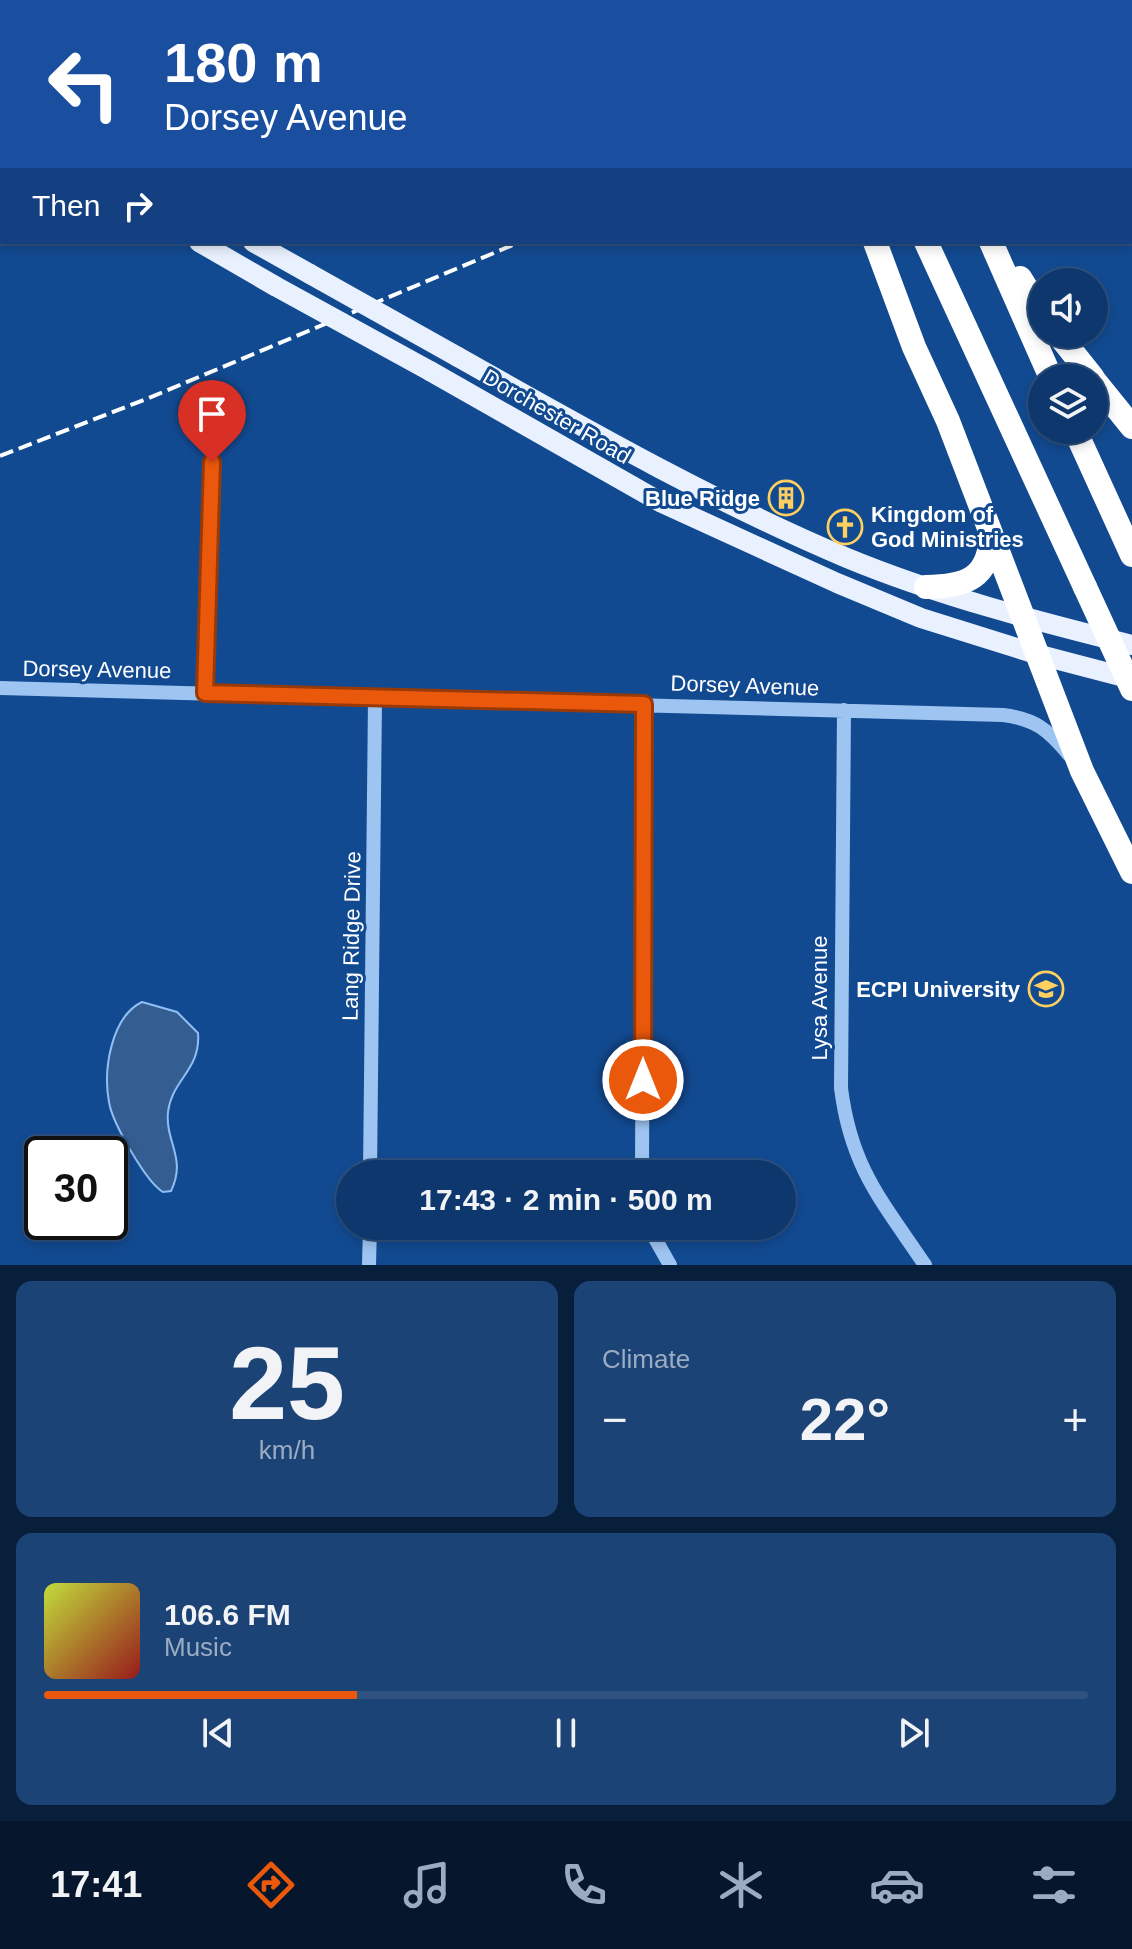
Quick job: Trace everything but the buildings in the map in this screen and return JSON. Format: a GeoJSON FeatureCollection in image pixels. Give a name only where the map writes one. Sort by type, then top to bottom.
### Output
{"type":"FeatureCollection","features":[{"type":"Feature","properties":{"kind":"highway"},"geometry":{"type":"LineString","coordinates":[[876,244],[1082,771],[1132,872]]}},
{"type":"Feature","properties":{"kind":"highway"},"geometry":{"type":"LineString","coordinates":[[927,244],[1132,689]]}},
{"type":"Feature","properties":{"kind":"highway"},"geometry":{"type":"LineString","coordinates":[[992,244],[1045,364]]}},
{"type":"Feature","properties":{"kind":"highway"},"geometry":{"type":"LineString","coordinates":[[1001,244],[1028,289]]}},
{"type":"Feature","properties":{"kind":"highway"},"geometry":{"type":"LineString","coordinates":[[1069,348],[1081,364]]}},
{"type":"Feature","properties":{"kind":"highway"},"geometry":{"type":"LineString","coordinates":[[1108,397],[1132,427]]}},
{"type":"Feature","properties":{"kind":"highway"},"geometry":{"type":"LineString","coordinates":[[1081,444],[1132,555]]}},
{"type":"Feature","properties":{"kind":"highway"},"geometry":{"type":"LineString","coordinates":[[926,587],[952,587],[967,582],[977,574],[990,554],[991,532]]}},
{"type":"Feature","properties":{"kind":"main road","name":"Dorchester Road"},"geometry":{"type":"LineString","coordinates":[[202,244],[662,503],[921,618],[1036,654],[1132,679]]}},
{"type":"Feature","properties":{"kind":"main road","name":"Dorchester Road"},"geometry":{"type":"LineString","coordinates":[[257,244],[675,479],[848,559],[1020,617],[1132,645]]}},
{"type":"Feature","properties":{"kind":"street"},"geometry":{"type":"LineString","coordinates":[[205,693],[212,462]]}},
{"type":"Feature","properties":{"kind":"street","name":"Dorsey Avenue"},"geometry":{"type":"LineString","coordinates":[[0,688],[1003,715],[1025,718],[1045,726],[1082,771]]}},
{"type":"Feature","properties":{"kind":"street","name":"Lang Ridge Drive"},"geometry":{"type":"LineString","coordinates":[[370,1160],[375,699]]}},
{"type":"Feature","properties":{"kind":"street"},"geometry":{"type":"LineString","coordinates":[[642,1160],[644,704]]}},
{"type":"Feature","properties":{"kind":"street","name":"Lysa Avenue"},"geometry":{"type":"LineString","coordinates":[[844,710],[841,1088],[846,1126],[861,1170],[925,1265]]}},
{"type":"Feature","properties":{"kind":"street"},"geometry":{"type":"LineString","coordinates":[[369,1265],[370,1240]]}},
{"type":"Feature","properties":{"kind":"street"},"geometry":{"type":"LineString","coordinates":[[656,1240],[670,1265]]}},
{"type":"Feature","properties":{"kind":"water"},"geometry":{"type":"Polygon","coordinates":[[[142,1002],[177,1012],[198,1033],[195,1056],[175,1091],[168,1112],[177,1169],[171,1191],[163,1192],[148,1177],[128,1145],[128,1136],[123,1136],[116,1123],[109,1102],[107,1075],[112,1046],[116,1032],[131,1009],[142,1002]]]}},
{"type":"Feature","properties":{"kind":"railway"},"geometry":{"type":"LineString","coordinates":[[0,456],[149,398],[515,244]]}},
{"type":"Feature","properties":{"kind":"place","name":"Blue Ridge"},"geometry":{"type":"Point","coordinates":[786,498]}},
{"type":"Feature","properties":{"kind":"place","name":"Kingdom of God Ministries"},"geometry":{"type":"Point","coordinates":[845,527]}},
{"type":"Feature","properties":{"kind":"place","name":"ECPI University"},"geometry":{"type":"Point","coordinates":[1046,989]}},
{"type":"Feature","properties":{"kind":"route"},"geometry":{"type":"LineString","coordinates":[[212,462],[205,693],[644,704],[643,1080]]}}]}
